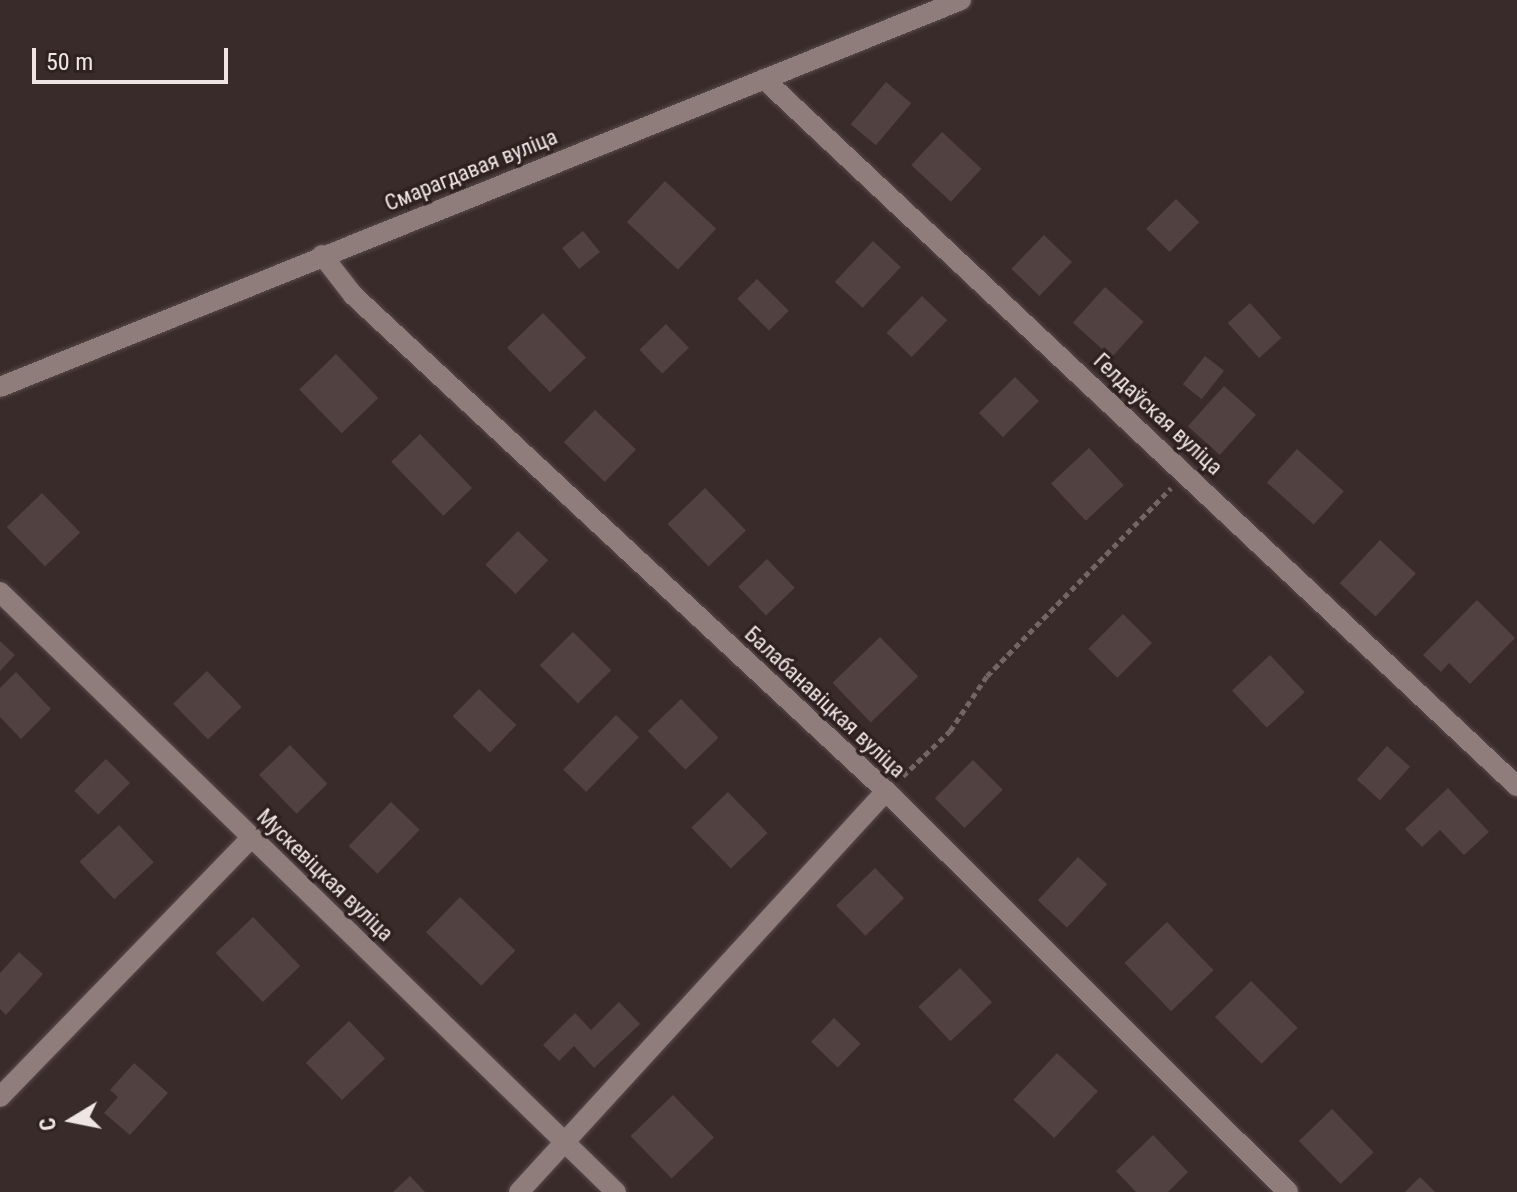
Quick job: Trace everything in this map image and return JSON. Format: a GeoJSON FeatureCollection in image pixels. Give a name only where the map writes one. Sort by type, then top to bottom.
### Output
{"type":"FeatureCollection","features":[{"type":"Feature","properties":{"kind":"street","name":"Смарагдавая вуліца"},"geometry":{"type":"LineString","coordinates":[[0,387],[961,0]]}},
{"type":"Feature","properties":{"kind":"street","name":"Гелдаўская вуліца"},"geometry":{"type":"LineString","coordinates":[[764,79],[1517,786]]}},
{"type":"Feature","properties":{"kind":"street","name":"Балабанавіцкая вуліца"},"geometry":{"type":"LineString","coordinates":[[322,255],[353,295],[886,791],[1288,1192]]}},
{"type":"Feature","properties":{"kind":"street","name":"Мускевіцкая вуліца"},"geometry":{"type":"LineString","coordinates":[[0,592],[616,1192]]}},
{"type":"Feature","properties":{"kind":"street"},"geometry":{"type":"LineString","coordinates":[[519,1192],[886,791]]}},
{"type":"Feature","properties":{"kind":"street"},"geometry":{"type":"LineString","coordinates":[[0,1097],[252,837]]}},
{"type":"Feature","properties":{"kind":"path"},"geometry":{"type":"LineString","coordinates":[[886,791],[950,731],[987,676],[1185,473]]}},
{"type":"Feature","properties":{"kind":"building"},"geometry":{"type":"Polygon","coordinates":[[[886,82],[911,103],[876,145],[851,124],[886,82]]]}},
{"type":"Feature","properties":{"kind":"building"},"geometry":{"type":"Polygon","coordinates":[[[942,132],[981,169],[951,202],[911,165],[942,132]]]}},
{"type":"Feature","properties":{"kind":"building"},"geometry":{"type":"Polygon","coordinates":[[[665,181],[716,229],[678,270],[627,222],[665,181]]]}},
{"type":"Feature","properties":{"kind":"building"},"geometry":{"type":"Polygon","coordinates":[[[1176,199],[1199,222],[1170,252],[1146,229],[1176,199]]]}},
{"type":"Feature","properties":{"kind":"building"},"geometry":{"type":"Polygon","coordinates":[[[583,231],[600,252],[579,269],[562,248],[583,231]]]}},
{"type":"Feature","properties":{"kind":"building"},"geometry":{"type":"Polygon","coordinates":[[[1044,235],[1072,262],[1039,296],[1011,269],[1044,235]]]}},
{"type":"Feature","properties":{"kind":"building"},"geometry":{"type":"Polygon","coordinates":[[[873,241],[901,267],[863,308],[835,282],[873,241]]]}},
{"type":"Feature","properties":{"kind":"building"},"geometry":{"type":"Polygon","coordinates":[[[757,279],[789,311],[769,331],[737,299],[757,279]]]}},
{"type":"Feature","properties":{"kind":"building"},"geometry":{"type":"Polygon","coordinates":[[[1105,287],[1144,322],[1112,357],[1073,323],[1105,287]]]}},
{"type":"Feature","properties":{"kind":"building"},"geometry":{"type":"Polygon","coordinates":[[[922,296],[947,320],[912,357],[887,333],[922,296]]]}},
{"type":"Feature","properties":{"kind":"building"},"geometry":{"type":"Polygon","coordinates":[[[1250,303],[1281,338],[1259,358],[1228,323],[1250,303]]]}},
{"type":"Feature","properties":{"kind":"building"},"geometry":{"type":"Polygon","coordinates":[[[543,313],[586,358],[550,392],[507,348],[543,313]]]}},
{"type":"Feature","properties":{"kind":"building"},"geometry":{"type":"Polygon","coordinates":[[[666,324],[689,348],[662,373],[639,350],[666,324]]]}},
{"type":"Feature","properties":{"kind":"building"},"geometry":{"type":"Polygon","coordinates":[[[336,354],[378,398],[342,433],[299,389],[336,354]]]}},
{"type":"Feature","properties":{"kind":"building"},"geometry":{"type":"Polygon","coordinates":[[[1205,356],[1224,371],[1202,399],[1183,384],[1205,356]]]}},
{"type":"Feature","properties":{"kind":"building"},"geometry":{"type":"Polygon","coordinates":[[[1015,377],[1039,401],[1003,437],[979,413],[1015,377]]]}},
{"type":"Feature","properties":{"kind":"building"},"geometry":{"type":"Polygon","coordinates":[[[1224,386],[1256,415],[1220,455],[1188,426],[1224,386]]]}},
{"type":"Feature","properties":{"kind":"building"},"geometry":{"type":"Polygon","coordinates":[[[595,410],[636,450],[605,482],[564,442],[595,410]]]}},
{"type":"Feature","properties":{"kind":"building"},"geometry":{"type":"Polygon","coordinates":[[[420,434],[472,488],[443,516],[391,462],[420,434]]]}},
{"type":"Feature","properties":{"kind":"building"},"geometry":{"type":"Polygon","coordinates":[[[1089,448],[1124,485],[1086,521],[1051,483],[1089,448]]]}},
{"type":"Feature","properties":{"kind":"building"},"geometry":{"type":"Polygon","coordinates":[[[1297,449],[1344,491],[1314,525],[1267,482],[1297,449]]]}},
{"type":"Feature","properties":{"kind":"building"},"geometry":{"type":"Polygon","coordinates":[[[705,488],[746,530],[709,567],[668,524],[705,488]]]}},
{"type":"Feature","properties":{"kind":"building"},"geometry":{"type":"Polygon","coordinates":[[[42,493],[80,533],[45,567],[7,527],[42,493]]]}},
{"type":"Feature","properties":{"kind":"building"},"geometry":{"type":"Polygon","coordinates":[[[518,531],[548,560],[516,594],[485,565],[518,531]]]}},
{"type":"Feature","properties":{"kind":"building"},"geometry":{"type":"Polygon","coordinates":[[[1380,540],[1416,573],[1376,617],[1340,583],[1380,540]]]}},
{"type":"Feature","properties":{"kind":"building"},"geometry":{"type":"Polygon","coordinates":[[[767,559],[795,588],[766,616],[738,587],[767,559]]]}},
{"type":"Feature","properties":{"kind":"building"},"geometry":{"type":"Polygon","coordinates":[[[1477,600],[1515,638],[1470,684],[1449,663],[1441,672],[1423,655],[1477,600]]]}},
{"type":"Feature","properties":{"kind":"building"},"geometry":{"type":"Polygon","coordinates":[[[1123,614],[1152,643],[1117,678],[1088,649],[1123,614]]]}},
{"type":"Feature","properties":{"kind":"building"},"geometry":{"type":"Polygon","coordinates":[[[573,632],[611,670],[578,703],[540,665],[573,632]]]}},
{"type":"Feature","properties":{"kind":"building"},"geometry":{"type":"Polygon","coordinates":[[[880,637],[918,677],[871,722],[833,683],[880,637]]]}},
{"type":"Feature","properties":{"kind":"building"},"geometry":{"type":"Polygon","coordinates":[[[0,641],[15,655],[0,671],[0,641]]]}},
{"type":"Feature","properties":{"kind":"building"},"geometry":{"type":"Polygon","coordinates":[[[1270,655],[1305,692],[1267,728],[1232,690],[1270,655]]]}},
{"type":"Feature","properties":{"kind":"building"},"geometry":{"type":"Polygon","coordinates":[[[207,671],[242,707],[208,740],[173,704],[207,671]]]}},
{"type":"Feature","properties":{"kind":"building"},"geometry":{"type":"Polygon","coordinates":[[[16,672],[51,709],[21,739],[0,717],[0,688],[16,672]]]}},
{"type":"Feature","properties":{"kind":"building"},"geometry":{"type":"Polygon","coordinates":[[[479,689],[516,725],[490,752],[453,716],[479,689]]]}},
{"type":"Feature","properties":{"kind":"building"},"geometry":{"type":"Polygon","coordinates":[[[681,699],[719,738],[685,770],[648,731],[681,699]]]}},
{"type":"Feature","properties":{"kind":"building"},"geometry":{"type":"Polygon","coordinates":[[[616,715],[639,737],[586,792],[563,770],[616,715]]]}},
{"type":"Feature","properties":{"kind":"building"},"geometry":{"type":"Polygon","coordinates":[[[290,745],[328,784],[297,814],[259,775],[290,745]]]}},
{"type":"Feature","properties":{"kind":"building"},"geometry":{"type":"Polygon","coordinates":[[[1387,746],[1410,767],[1380,800],[1357,779],[1387,746]]]}},
{"type":"Feature","properties":{"kind":"building"},"geometry":{"type":"Polygon","coordinates":[[[106,759],[130,783],[98,815],[74,791],[106,759]]]}},
{"type":"Feature","properties":{"kind":"building"},"geometry":{"type":"Polygon","coordinates":[[[973,760],[1003,790],[965,828],[935,798],[973,760]]]}},
{"type":"Feature","properties":{"kind":"building"},"geometry":{"type":"Polygon","coordinates":[[[1448,788],[1489,832],[1464,855],[1440,830],[1422,847],[1405,829],[1448,788]]]}},
{"type":"Feature","properties":{"kind":"building"},"geometry":{"type":"Polygon","coordinates":[[[728,792],[768,833],[731,868],[691,827],[728,792]]]}},
{"type":"Feature","properties":{"kind":"building"},"geometry":{"type":"Polygon","coordinates":[[[391,802],[420,830],[377,874],[349,846],[391,802]]]}},
{"type":"Feature","properties":{"kind":"building"},"geometry":{"type":"Polygon","coordinates":[[[119,825],[154,862],[114,899],[80,862],[119,825]]]}},
{"type":"Feature","properties":{"kind":"building"},"geometry":{"type":"Polygon","coordinates":[[[1078,857],[1107,884],[1067,927],[1038,900],[1078,857]]]}},
{"type":"Feature","properties":{"kind":"building"},"geometry":{"type":"Polygon","coordinates":[[[875,868],[904,898],[865,936],[836,906],[875,868]]]}},
{"type":"Feature","properties":{"kind":"building"},"geometry":{"type":"Polygon","coordinates":[[[460,897],[515,950],[481,986],[426,932],[460,897]]]}},
{"type":"Feature","properties":{"kind":"building"},"geometry":{"type":"Polygon","coordinates":[[[253,917],[300,966],[263,1002],[216,953],[253,917]]]}},
{"type":"Feature","properties":{"kind":"building"},"geometry":{"type":"Polygon","coordinates":[[[1167,922],[1214,970],[1171,1011],[1125,963],[1167,922]]]}},
{"type":"Feature","properties":{"kind":"building"},"geometry":{"type":"Polygon","coordinates":[[[19,952],[43,974],[6,1015],[0,1009],[0,973],[19,952]]]}},
{"type":"Feature","properties":{"kind":"building"},"geometry":{"type":"Polygon","coordinates":[[[960,968],[992,1002],[950,1041],[918,1007],[960,968]]]}},
{"type":"Feature","properties":{"kind":"building"},"geometry":{"type":"Polygon","coordinates":[[[1251,981],[1298,1028],[1262,1064],[1215,1017],[1251,981]]]}},
{"type":"Feature","properties":{"kind":"building"},"geometry":{"type":"Polygon","coordinates":[[[619,1002],[640,1024],[594,1068],[574,1046],[559,1061],[543,1045],[575,1013],[591,1030],[619,1002]]]}},
{"type":"Feature","properties":{"kind":"building"},"geometry":{"type":"Polygon","coordinates":[[[834,1018],[861,1044],[838,1067],[811,1042],[834,1018]]]}},
{"type":"Feature","properties":{"kind":"building"},"geometry":{"type":"Polygon","coordinates":[[[349,1021],[385,1058],[342,1100],[306,1063],[349,1021]]]}},
{"type":"Feature","properties":{"kind":"building"},"geometry":{"type":"Polygon","coordinates":[[[1057,1053],[1098,1091],[1054,1138],[1013,1100],[1057,1053]]]}},
{"type":"Feature","properties":{"kind":"building"},"geometry":{"type":"Polygon","coordinates":[[[134,1063],[168,1093],[130,1135],[104,1113],[118,1097],[110,1090],[134,1063]]]}},
{"type":"Feature","properties":{"kind":"building"},"geometry":{"type":"Polygon","coordinates":[[[673,1095],[714,1137],[672,1178],[631,1136],[673,1095]]]}},
{"type":"Feature","properties":{"kind":"building"},"geometry":{"type":"Polygon","coordinates":[[[1332,1109],[1374,1152],[1341,1184],[1299,1141],[1332,1109]]]}},
{"type":"Feature","properties":{"kind":"building"},"geometry":{"type":"Polygon","coordinates":[[[1153,1135],[1188,1172],[1168,1192],[1136,1192],[1116,1171],[1153,1135]]]}},
{"type":"Feature","properties":{"kind":"building"},"geometry":{"type":"Polygon","coordinates":[[[410,1176],[425,1192],[393,1192],[410,1176]]]}},
{"type":"Feature","properties":{"kind":"building"},"geometry":{"type":"Polygon","coordinates":[[[1420,1177],[1435,1192],[1405,1192],[1420,1177]]]}}]}
